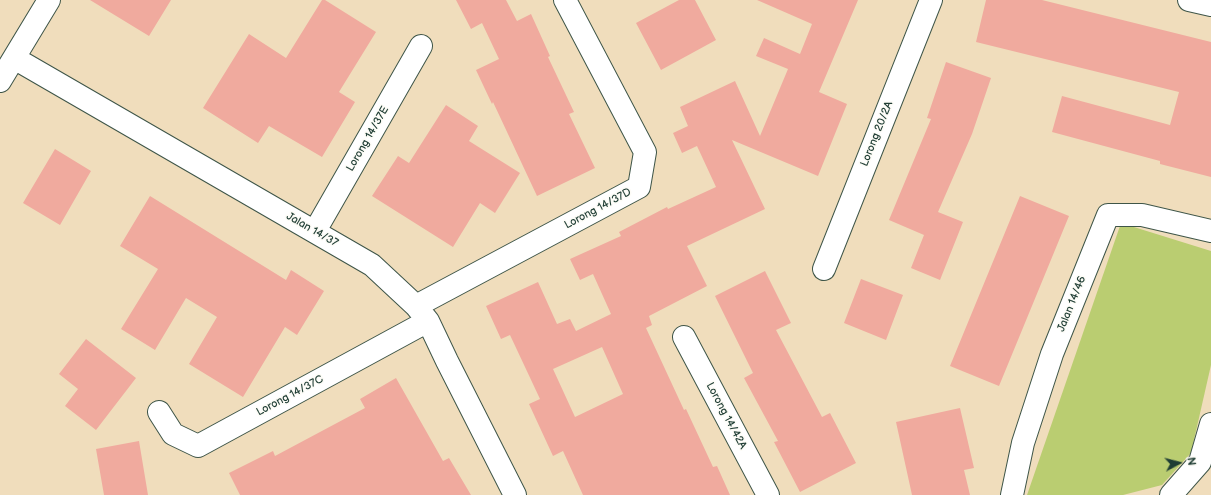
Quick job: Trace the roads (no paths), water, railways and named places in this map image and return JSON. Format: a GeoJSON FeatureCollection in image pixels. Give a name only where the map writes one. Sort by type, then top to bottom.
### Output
{"type":"FeatureCollection","features":[{"type":"Feature","properties":{"kind":"street"},"geometry":{"type":"LineString","coordinates":[[0,81],[49,0]]}},
{"type":"Feature","properties":{"kind":"street","name":"Lorong 14/37D"},"geometry":{"type":"LineString","coordinates":[[422,314],[640,187],[645,152],[564,0]]}},
{"type":"Feature","properties":{"kind":"street","name":"Lorong 20/2A"},"geometry":{"type":"LineString","coordinates":[[824,269],[931,0]]}},
{"type":"Feature","properties":{"kind":"street"},"geometry":{"type":"LineString","coordinates":[[1189,0],[1211,5]]}},
{"type":"Feature","properties":{"kind":"street","name":"Lorong 14/37E"},"geometry":{"type":"LineString","coordinates":[[315,231],[421,46]]}},
{"type":"Feature","properties":{"kind":"street","name":"Jalan 14/37"},"geometry":{"type":"LineString","coordinates":[[14,58],[372,265],[422,314],[515,495]]}},
{"type":"Feature","properties":{"kind":"street","name":"Jalan 14/46"},"geometry":{"type":"LineString","coordinates":[[1012,495],[1023,442],[1052,354],[1108,215],[1142,215],[1211,231]]}},
{"type":"Feature","properties":{"kind":"street","name":"Lorong 14/37C"},"geometry":{"type":"LineString","coordinates":[[159,412],[173,434],[198,446],[422,314]]}},
{"type":"Feature","properties":{"kind":"street","name":"Lorong 14/42A"},"geometry":{"type":"LineString","coordinates":[[684,337],[768,495]]}},
{"type":"Feature","properties":{"kind":"street"},"geometry":{"type":"LineString","coordinates":[[1171,495],[1200,462],[1211,424]]}}]}
